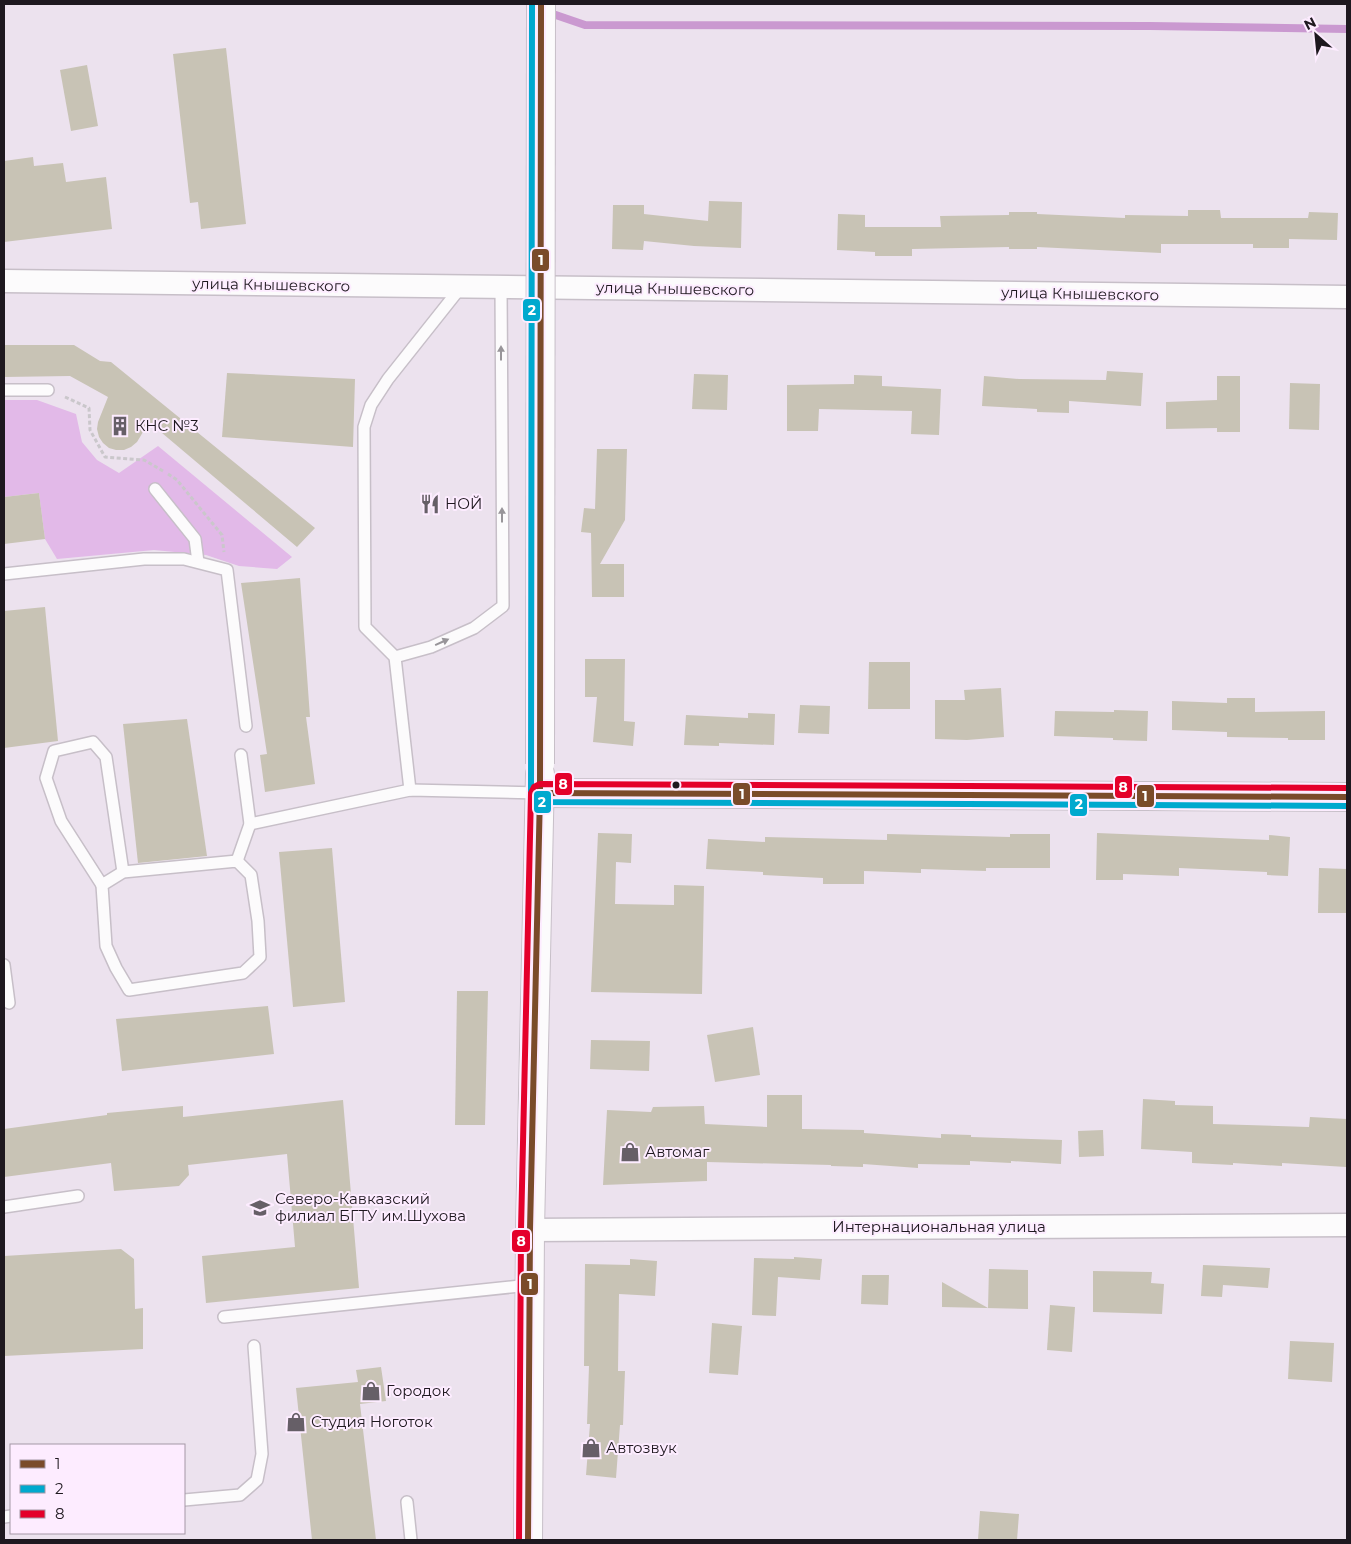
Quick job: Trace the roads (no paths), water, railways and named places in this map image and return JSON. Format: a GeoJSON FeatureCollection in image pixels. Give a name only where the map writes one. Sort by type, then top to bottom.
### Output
{"type":"FeatureCollection","features":[{"type":"Feature","properties":{"kind":"main road"},"geometry":{"type":"LineString","coordinates":[[528,1540],[530,1230],[540,793],[541,4]]}},
{"type":"Feature","properties":{"kind":"main road"},"geometry":{"type":"LineString","coordinates":[[540,793],[1347,797]]}},
{"type":"Feature","properties":{"kind":"street","name":"улица Кнышевского"},"geometry":{"type":"LineString","coordinates":[[4,281],[1347,298]]}},
{"type":"Feature","properties":{"kind":"street","name":"Интернациональная улица"},"geometry":{"type":"LineString","coordinates":[[530,1230],[1347,1224]]}},
{"type":"Feature","properties":{"kind":"lane"},"geometry":{"type":"LineString","coordinates":[[410,790],[395,657],[365,628],[364,427],[370,405],[388,379],[461,287]]}},
{"type":"Feature","properties":{"kind":"lane"},"geometry":{"type":"LineString","coordinates":[[395,657],[431,647],[474,628],[503,606],[501,287]]}},
{"type":"Feature","properties":{"kind":"lane"},"geometry":{"type":"LineString","coordinates":[[4,390],[48,390]]}},
{"type":"Feature","properties":{"kind":"lane"},"geometry":{"type":"LineString","coordinates":[[155,489],[195,539],[198,562]]}},
{"type":"Feature","properties":{"kind":"lane"},"geometry":{"type":"LineString","coordinates":[[4,574],[144,559],[184,558],[227,570],[246,726]]}},
{"type":"Feature","properties":{"kind":"lane"},"geometry":{"type":"LineString","coordinates":[[123,872],[106,757],[93,742],[54,751],[46,778],[61,821],[102,885],[106,946],[129,990],[243,973],[260,958],[258,921],[251,876],[237,861]]}},
{"type":"Feature","properties":{"kind":"lane"},"geometry":{"type":"LineString","coordinates":[[237,861],[250,824],[241,755]]}},
{"type":"Feature","properties":{"kind":"lane"},"geometry":{"type":"LineString","coordinates":[[250,824],[410,790],[540,793]]}},
{"type":"Feature","properties":{"kind":"lane"},"geometry":{"type":"LineString","coordinates":[[102,885],[123,872],[237,861]]}},
{"type":"Feature","properties":{"kind":"lane"},"geometry":{"type":"LineString","coordinates":[[4,964],[9,1003]]}},
{"type":"Feature","properties":{"kind":"lane"},"geometry":{"type":"LineString","coordinates":[[4,1207],[78,1196]]}},
{"type":"Feature","properties":{"kind":"lane"},"geometry":{"type":"LineString","coordinates":[[224,1317],[530,1285]]}},
{"type":"Feature","properties":{"kind":"lane"},"geometry":{"type":"LineString","coordinates":[[185,1500],[240,1495],[257,1480],[262,1454],[254,1346]]}},
{"type":"Feature","properties":{"kind":"lane"},"geometry":{"type":"LineString","coordinates":[[407,1502],[411,1540]]}},
{"type":"Feature","properties":{"kind":"waterway"},"geometry":{"type":"LineString","coordinates":[[547,12],[585,25],[1150,26],[1347,29]]}},
{"type":"Feature","properties":{"kind":"place","name":"КНС №3"},"geometry":{"type":"Point","coordinates":[120,426]}},
{"type":"Feature","properties":{"kind":"place","name":"НОЙ"},"geometry":{"type":"Point","coordinates":[430,504]}},
{"type":"Feature","properties":{"kind":"place","name":"Автомаг"},"geometry":{"type":"Point","coordinates":[630,1152]}},
{"type":"Feature","properties":{"kind":"place","name":"Северо-Кавказский филиал БГТУ им.Шухова"},"geometry":{"type":"Point","coordinates":[260,1208]}},
{"type":"Feature","properties":{"kind":"place","name":"Городок"},"geometry":{"type":"Point","coordinates":[371,1391]}},
{"type":"Feature","properties":{"kind":"place","name":"Студия Ноготок"},"geometry":{"type":"Point","coordinates":[296,1422]}},
{"type":"Feature","properties":{"kind":"place","name":"Автозвук"},"geometry":{"type":"Point","coordinates":[591,1448]}}]}
